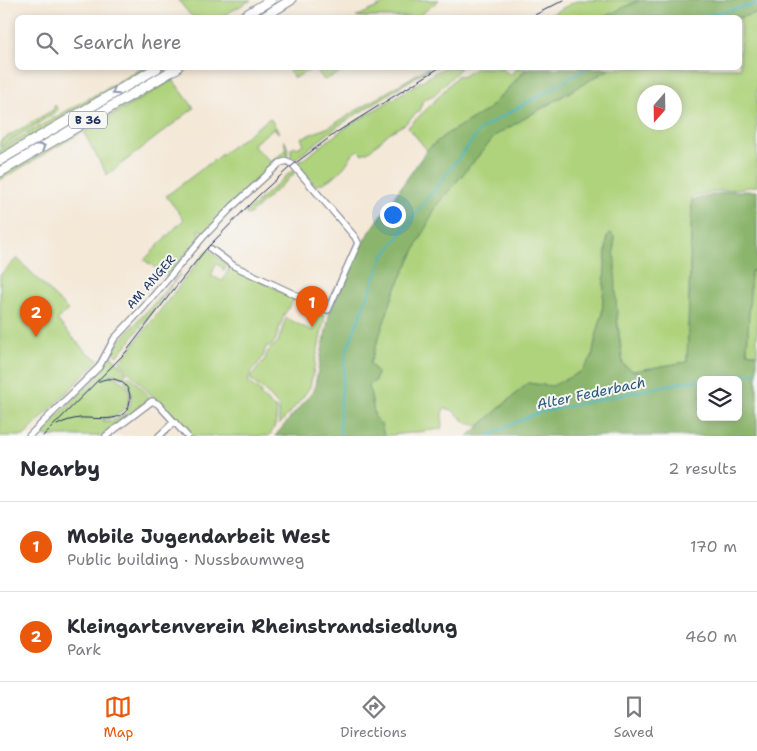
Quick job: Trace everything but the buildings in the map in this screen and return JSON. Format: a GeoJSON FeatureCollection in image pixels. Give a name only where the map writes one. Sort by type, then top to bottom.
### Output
{"type":"FeatureCollection","features":[{"type":"Feature","properties":{"kind":"highway"},"geometry":{"type":"LineString","coordinates":[[246,15],[271,0]]}},
{"type":"Feature","properties":{"kind":"highway"},"geometry":{"type":"LineString","coordinates":[[267,15],[291,0]]}},
{"type":"Feature","properties":{"kind":"highway","name":"B 36"},"geometry":{"type":"LineString","coordinates":[[0,160],[154,70]]}},
{"type":"Feature","properties":{"kind":"highway","name":"B 36"},"geometry":{"type":"LineString","coordinates":[[0,172],[174,70]]}},
{"type":"Feature","properties":{"kind":"street","name":"AM ANGER"},"geometry":{"type":"LineString","coordinates":[[29,436],[99,367],[114,339],[204,236],[266,175],[284,162],[290,162],[299,171],[358,243],[328,310],[234,266],[211,249]]}},
{"type":"Feature","properties":{"kind":"street"},"geometry":{"type":"LineString","coordinates":[[106,436],[152,401],[158,404],[187,436]]}},
{"type":"Feature","properties":{"kind":"street"},"geometry":{"type":"LineString","coordinates":[[159,436],[174,422]]}},
{"type":"Feature","properties":{"kind":"green space"},"geometry":{"type":"Polygon","coordinates":[[[178,0],[251,0],[225,15],[190,15],[178,0]]]}},
{"type":"Feature","properties":{"kind":"green space"},"geometry":{"type":"Polygon","coordinates":[[[392,0],[439,0],[420,15],[360,15],[392,0]]]}},
{"type":"Feature","properties":{"kind":"green space"},"geometry":{"type":"Polygon","coordinates":[[[578,0],[639,0],[608,15],[550,15],[578,0]]]}},
{"type":"Feature","properties":{"kind":"green space"},"geometry":{"type":"Polygon","coordinates":[[[639,0],[757,0],[757,13],[742,17],[742,15],[608,15],[639,0]]]}},
{"type":"Feature","properties":{"kind":"green space"},"geometry":{"type":"Polygon","coordinates":[[[757,13],[757,186],[692,197],[687,362],[633,371],[623,364],[607,236],[602,315],[592,357],[582,371],[552,387],[528,383],[479,426],[467,423],[452,410],[444,408],[441,429],[384,436],[381,424],[375,419],[369,385],[375,381],[377,373],[370,363],[395,290],[437,205],[496,135],[608,70],[742,70],[742,16],[757,13]]]}},
{"type":"Feature","properties":{"kind":"green space"},"geometry":{"type":"Polygon","coordinates":[[[138,70],[144,70],[0,155],[0,149],[138,70]]]}},
{"type":"Feature","properties":{"kind":"green space"},"geometry":{"type":"Polygon","coordinates":[[[163,70],[168,70],[0,169],[0,165],[163,70]]]}},
{"type":"Feature","properties":{"kind":"green space"},"geometry":{"type":"Polygon","coordinates":[[[181,70],[188,70],[0,180],[0,176],[181,70]]]}},
{"type":"Feature","properties":{"kind":"green space"},"geometry":{"type":"Polygon","coordinates":[[[288,70],[311,70],[294,78],[288,70]]]}},
{"type":"Feature","properties":{"kind":"green space"},"geometry":{"type":"Polygon","coordinates":[[[316,70],[346,70],[324,80],[316,70]]]}},
{"type":"Feature","properties":{"kind":"green space"},"geometry":{"type":"Polygon","coordinates":[[[424,70],[427,70],[338,126],[293,161],[291,159],[291,149],[304,144],[301,138],[329,127],[424,70]]]}},
{"type":"Feature","properties":{"kind":"green space"},"geometry":{"type":"Polygon","coordinates":[[[440,70],[459,70],[434,95],[423,100],[419,111],[405,124],[389,133],[369,151],[362,154],[358,150],[355,152],[337,174],[315,185],[297,164],[342,130],[440,70]]]}},
{"type":"Feature","properties":{"kind":"green space"},"geometry":{"type":"Polygon","coordinates":[[[473,70],[503,70],[511,75],[515,70],[525,70],[487,110],[445,135],[427,150],[408,127],[458,75],[462,77],[473,70]]]}},
{"type":"Feature","properties":{"kind":"green space"},"geometry":{"type":"Polygon","coordinates":[[[526,70],[608,70],[496,135],[437,205],[395,290],[370,363],[377,373],[375,381],[369,385],[375,418],[381,424],[384,436],[275,436],[314,390],[330,311],[365,239],[427,150],[445,135],[487,110],[526,70]]]}},
{"type":"Feature","properties":{"kind":"green space"},"geometry":{"type":"Polygon","coordinates":[[[173,80],[194,108],[107,175],[84,133],[173,80]]]}},
{"type":"Feature","properties":{"kind":"green space"},"geometry":{"type":"Polygon","coordinates":[[[55,105],[58,110],[56,112],[0,147],[0,141],[53,110],[55,105]]]}},
{"type":"Feature","properties":{"kind":"green space"},"geometry":{"type":"Polygon","coordinates":[[[270,118],[279,132],[274,128],[252,145],[271,162],[286,150],[284,140],[288,149],[287,157],[279,161],[204,233],[199,229],[200,237],[167,276],[144,260],[184,219],[166,196],[270,118]]]}},
{"type":"Feature","properties":{"kind":"green space"},"geometry":{"type":"Polygon","coordinates":[[[293,170],[294,174],[250,214],[247,215],[245,213],[293,170]]]}},
{"type":"Feature","properties":{"kind":"green space"},"geometry":{"type":"Polygon","coordinates":[[[730,191],[757,191],[757,271],[751,271],[747,352],[757,354],[757,436],[468,436],[528,383],[552,386],[582,371],[592,357],[602,315],[607,236],[611,233],[614,237],[617,319],[623,364],[633,371],[687,362],[692,200],[730,191]]]}},
{"type":"Feature","properties":{"kind":"green space"},"geometry":{"type":"Polygon","coordinates":[[[208,249],[227,265],[224,271],[222,270],[224,268],[216,264],[211,276],[223,281],[230,266],[295,298],[284,315],[275,341],[270,347],[266,347],[262,358],[249,378],[249,383],[276,408],[276,423],[269,436],[190,436],[120,362],[208,249]]]}},
{"type":"Feature","properties":{"kind":"green space"},"geometry":{"type":"Polygon","coordinates":[[[17,258],[68,310],[57,320],[85,351],[99,360],[24,436],[0,436],[0,275],[17,258]]]}},
{"type":"Feature","properties":{"kind":"green space"},"geometry":{"type":"Polygon","coordinates":[[[751,271],[757,271],[757,354],[747,352],[751,271]]]}},
{"type":"Feature","properties":{"kind":"green space"},"geometry":{"type":"Polygon","coordinates":[[[180,274],[117,356],[113,352],[120,341],[180,274]]]}},
{"type":"Feature","properties":{"kind":"green space"},"geometry":{"type":"Polygon","coordinates":[[[318,313],[325,316],[310,387],[279,425],[279,406],[252,381],[251,377],[265,359],[268,351],[278,342],[286,318],[312,331],[319,317],[316,316],[318,313]]]}},
{"type":"Feature","properties":{"kind":"green space"},"geometry":{"type":"Polygon","coordinates":[[[112,356],[127,372],[122,378],[113,374],[109,375],[119,379],[125,385],[129,392],[129,399],[127,406],[122,412],[114,417],[103,419],[103,421],[117,419],[128,410],[131,395],[128,384],[124,380],[129,375],[148,395],[147,401],[126,420],[121,420],[102,436],[37,436],[98,376],[97,373],[112,356]]]}},
{"type":"Feature","properties":{"kind":"waterway","name":"Alter Federbach"},"geometry":{"type":"LineString","coordinates":[[708,15],[757,4]]}},
{"type":"Feature","properties":{"kind":"waterway","name":"Alter Federbach"},"geometry":{"type":"LineString","coordinates":[[340,436],[340,407],[346,352],[383,257],[481,129],[584,70]]}},
{"type":"Feature","properties":{"kind":"waterway","name":"Alter Federbach"},"geometry":{"type":"LineString","coordinates":[[734,376],[757,373]]}},
{"type":"Feature","properties":{"kind":"waterway","name":"Alter Federbach"},"geometry":{"type":"LineString","coordinates":[[488,436],[537,413],[697,380]]}},
{"type":"Feature","properties":{"kind":"tram line"},"geometry":{"type":"LineString","coordinates":[[535,15],[564,0]]}},
{"type":"Feature","properties":{"kind":"tram line"},"geometry":{"type":"LineString","coordinates":[[43,436],[126,352],[207,248],[258,196],[289,168],[337,132],[436,70]]}},
{"type":"Feature","properties":{"kind":"tram line"},"geometry":{"type":"LineString","coordinates":[[57,425],[74,419],[103,419],[125,413],[129,407],[130,398],[127,387],[114,379],[98,382]]}},
{"type":"Feature","properties":{"kind":"place","name":"Mobile Jugendarbeit West"},"geometry":{"type":"Point","coordinates":[312,327]}},
{"type":"Feature","properties":{"kind":"place","name":"Kleingartenverein Rheinstrandsiedlung"},"geometry":{"type":"Point","coordinates":[36,337]}}]}
